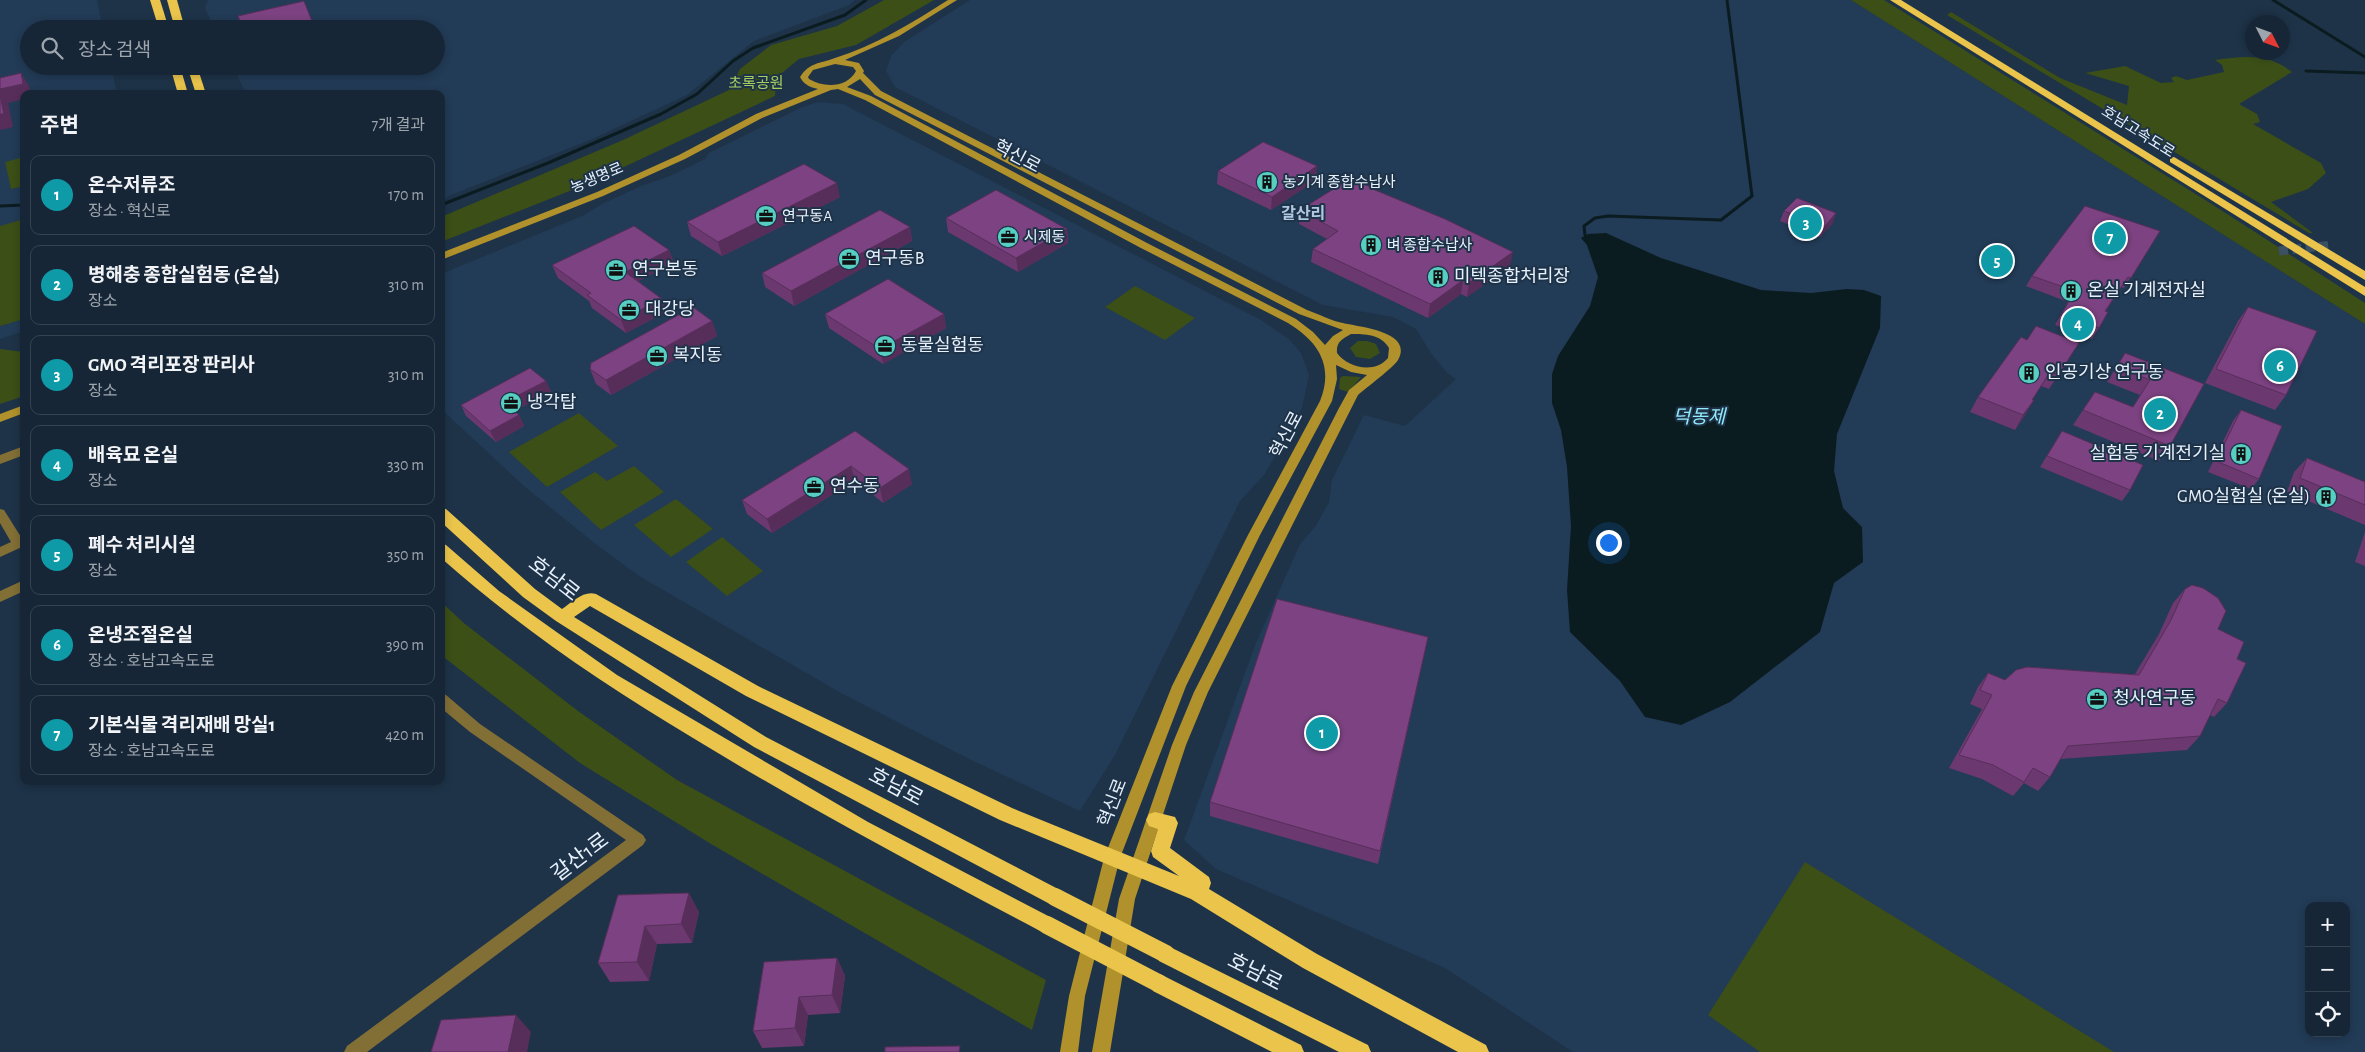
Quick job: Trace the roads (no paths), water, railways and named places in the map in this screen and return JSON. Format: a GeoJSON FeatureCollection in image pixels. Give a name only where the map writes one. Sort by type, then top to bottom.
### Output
{"type":"FeatureCollection","features":[{"type":"Feature","properties":{"kind":"highway"},"geometry":{"type":"LineString","coordinates":[[155,0],[161,20]]}},
{"type":"Feature","properties":{"kind":"highway"},"geometry":{"type":"LineString","coordinates":[[172,0],[178,20]]}},
{"type":"Feature","properties":{"kind":"highway","name":"호남고속도로"},"geometry":{"type":"LineString","coordinates":[[1895,0],[2365,292]]}},
{"type":"Feature","properties":{"kind":"highway","name":"호남고속도로"},"geometry":{"type":"LineString","coordinates":[[1912,0],[2365,276]]}},
{"type":"Feature","properties":{"kind":"highway"},"geometry":{"type":"LineString","coordinates":[[182,20],[183,6]]}},
{"type":"Feature","properties":{"kind":"highway"},"geometry":{"type":"LineString","coordinates":[[177,75],[182,90]]}},
{"type":"Feature","properties":{"kind":"highway"},"geometry":{"type":"LineString","coordinates":[[195,75],[200,90]]}},
{"type":"Feature","properties":{"kind":"highway","name":"호남로"},"geometry":{"type":"LineString","coordinates":[[445,517],[529,593],[562,617],[760,742],[1166,954],[1361,1052]]}},
{"type":"Feature","properties":{"kind":"highway"},"geometry":{"type":"LineString","coordinates":[[445,553],[493,595],[611,680],[730,752],[862,828],[1294,1052]]}},
{"type":"Feature","properties":{"kind":"highway"},"geometry":{"type":"LineString","coordinates":[[562,617],[590,598],[752,691],[1006,814],[1112,858],[1137,866],[1198,893],[1310,961],[1479,1052]]}},
{"type":"Feature","properties":{"kind":"highway"},"geometry":{"type":"LineString","coordinates":[[1155,820],[1169,823],[1160,852],[1202,883],[1198,893]]}},
{"type":"Feature","properties":{"kind":"main road"},"geometry":{"type":"LineString","coordinates":[[834,87],[815,86],[806,81],[804,77],[806,72],[817,64],[854,55],[894,37],[953,0]]}},
{"type":"Feature","properties":{"kind":"main road"},"geometry":{"type":"LineString","coordinates":[[835,61],[852,63],[860,73],[867,60],[894,37]]}},
{"type":"Feature","properties":{"kind":"main road","name":"농생명로"},"geometry":{"type":"LineString","coordinates":[[445,255],[600,194],[682,157],[760,116],[834,87],[852,82],[860,73]]}},
{"type":"Feature","properties":{"kind":"main road","name":"혁신로"},"geometry":{"type":"LineString","coordinates":[[860,73],[878,93],[1303,312],[1339,326],[1380,334],[1394,344],[1397,351],[1396,358],[1391,364],[1381,369],[1354,393],[1345,408],[1210,675],[1179,745],[1127,899],[1101,1052]]}},
{"type":"Feature","properties":{"kind":"main road","name":"농생명로"},"geometry":{"type":"LineString","coordinates":[[760,116],[796,90],[804,77]]}},
{"type":"Feature","properties":{"kind":"main road","name":"혁신로"},"geometry":{"type":"LineString","coordinates":[[834,87],[868,98],[1143,245],[1300,325],[1330,357],[1331,387],[1326,401],[1254,536],[1178,686],[1112,858],[1077,996],[1068,1052]]}},
{"type":"Feature","properties":{"kind":"main road"},"geometry":{"type":"LineString","coordinates":[[1361,330],[1340,335],[1334,339],[1330,357],[1355,371],[1381,369]]}},
{"type":"Feature","properties":{"kind":"main road"},"geometry":{"type":"LineString","coordinates":[[0,418],[20,410]]}},
{"type":"Feature","properties":{"kind":"street"},"geometry":{"type":"LineString","coordinates":[[0,460],[20,452]]}},
{"type":"Feature","properties":{"kind":"street"},"geometry":{"type":"LineString","coordinates":[[0,513],[20,541]]}},
{"type":"Feature","properties":{"kind":"street"},"geometry":{"type":"LineString","coordinates":[[0,552],[20,542]]}},
{"type":"Feature","properties":{"kind":"street"},"geometry":{"type":"LineString","coordinates":[[0,597],[20,587]]}},
{"type":"Feature","properties":{"kind":"street","name":"갈산1로"},"geometry":{"type":"LineString","coordinates":[[353,1052],[638,840],[474,728],[445,703]]}},
{"type":"Feature","properties":{"kind":"water","name":"덕동제"},"geometry":{"type":"Polygon","coordinates":[[[1606,233],[1661,258],[1761,290],[1811,293],[1847,289],[1864,290],[1881,296],[1880,328],[1837,434],[1834,471],[1843,508],[1862,527],[1863,562],[1834,583],[1820,632],[1730,702],[1681,725],[1645,717],[1620,681],[1570,632],[1567,590],[1571,526],[1567,467],[1561,430],[1552,403],[1552,374],[1558,356],[1590,306],[1598,277],[1587,245],[1581,238],[1588,234],[1606,233]]]}},
{"type":"Feature","properties":{"kind":"waterway"},"geometry":{"type":"LineString","coordinates":[[445,203],[548,163],[661,114],[697,94],[733,61],[753,48],[845,15],[866,0]]}},
{"type":"Feature","properties":{"kind":"waterway"},"geometry":{"type":"LineString","coordinates":[[1585,235],[1584,226],[1595,218],[1608,216],[1721,220],[1752,196],[1727,0]]}},
{"type":"Feature","properties":{"kind":"waterway"},"geometry":{"type":"LineString","coordinates":[[2273,0],[2365,57]]}},
{"type":"Feature","properties":{"kind":"waterway"},"geometry":{"type":"LineString","coordinates":[[2306,71],[2365,73]]}},
{"type":"Feature","properties":{"kind":"waterway"},"geometry":{"type":"LineString","coordinates":[[0,206],[20,205]]}},
{"type":"Feature","properties":{"kind":"tunnel"},"geometry":{"type":"LineString","coordinates":[[2279,251],[2332,245]]}},
{"type":"Feature","properties":{"kind":"place","name":"농기계 종합수납사"},"geometry":{"type":"Point","coordinates":[1267,182]}},
{"type":"Feature","properties":{"kind":"place","name":"연구동A"},"geometry":{"type":"Point","coordinates":[766,216]}},
{"type":"Feature","properties":{"kind":"place","name":"GMO 격리포장 판리사"},"geometry":{"type":"Point","coordinates":[1806,223]}},
{"type":"Feature","properties":{"kind":"place","name":"시제동"},"geometry":{"type":"Point","coordinates":[1008,237]}},
{"type":"Feature","properties":{"kind":"place","name":"기본식물 격리재배 망실1"},"geometry":{"type":"Point","coordinates":[2110,238]}},
{"type":"Feature","properties":{"kind":"place","name":"벼 종합수납사"},"geometry":{"type":"Point","coordinates":[1371,245]}},
{"type":"Feature","properties":{"kind":"place","name":"연구동B"},"geometry":{"type":"Point","coordinates":[849,259]}},
{"type":"Feature","properties":{"kind":"place","name":"폐수 처리시설"},"geometry":{"type":"Point","coordinates":[1997,261]}},
{"type":"Feature","properties":{"kind":"place","name":"연구본동"},"geometry":{"type":"Point","coordinates":[616,270]}},
{"type":"Feature","properties":{"kind":"place","name":"미텍종합처리장"},"geometry":{"type":"Point","coordinates":[1438,277]}},
{"type":"Feature","properties":{"kind":"place","name":"온실 기계전자실"},"geometry":{"type":"Point","coordinates":[2071,291]}},
{"type":"Feature","properties":{"kind":"place","name":"대강당"},"geometry":{"type":"Point","coordinates":[629,310]}},
{"type":"Feature","properties":{"kind":"place","name":"배육묘 온실"},"geometry":{"type":"Point","coordinates":[2078,324]}},
{"type":"Feature","properties":{"kind":"place","name":"동물실험동"},"geometry":{"type":"Point","coordinates":[885,346]}},
{"type":"Feature","properties":{"kind":"place","name":"복지동"},"geometry":{"type":"Point","coordinates":[657,356]}},
{"type":"Feature","properties":{"kind":"place","name":"온냉조절온실"},"geometry":{"type":"Point","coordinates":[2280,366]}},
{"type":"Feature","properties":{"kind":"place","name":"인공기상 연구동"},"geometry":{"type":"Point","coordinates":[2029,373]}},
{"type":"Feature","properties":{"kind":"place","name":"냉각탑"},"geometry":{"type":"Point","coordinates":[511,403]}},
{"type":"Feature","properties":{"kind":"place","name":"병해충 종합실험동 (온실)"},"geometry":{"type":"Point","coordinates":[2160,414]}},
{"type":"Feature","properties":{"kind":"place","name":"실험동 기계전기실"},"geometry":{"type":"Point","coordinates":[2241,454]}},
{"type":"Feature","properties":{"kind":"place","name":"연수동"},"geometry":{"type":"Point","coordinates":[814,487]}},
{"type":"Feature","properties":{"kind":"place","name":"GMO실험실 (온실)"},"geometry":{"type":"Point","coordinates":[2326,497]}},
{"type":"Feature","properties":{"kind":"place","name":"청사연구동"},"geometry":{"type":"Point","coordinates":[2097,699]}},
{"type":"Feature","properties":{"kind":"place","name":"온수저류조"},"geometry":{"type":"Point","coordinates":[1322,733]}},
{"type":"Feature","properties":{"kind":"district","name":"갈산리"},"geometry":{"type":"Point","coordinates":[1303,214]}},
{"type":"Feature","properties":{"kind":"park label","name":"초록공원"},"geometry":{"type":"Point","coordinates":[756,83]}}]}
